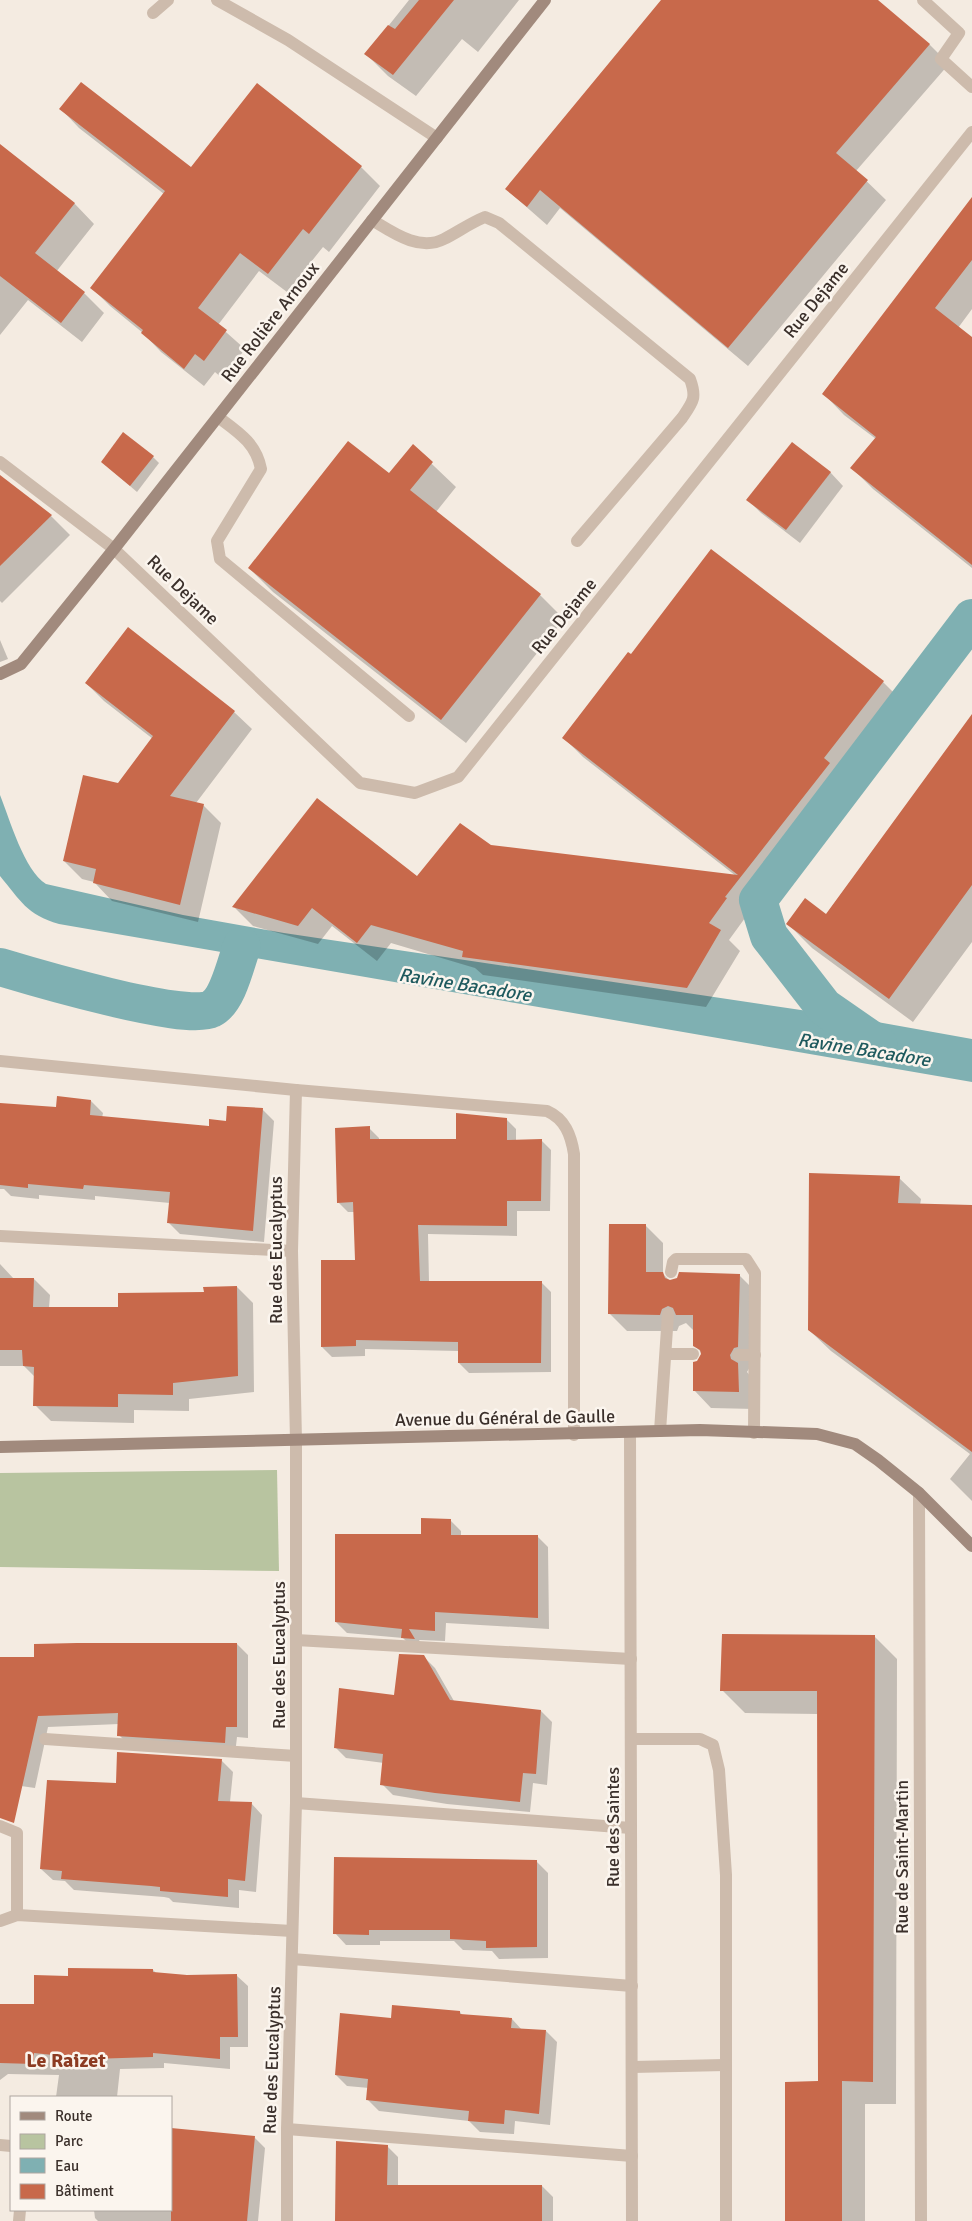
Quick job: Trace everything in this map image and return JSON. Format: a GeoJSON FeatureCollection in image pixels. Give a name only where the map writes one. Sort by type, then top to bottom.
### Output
{"type":"FeatureCollection","features":[{"type":"Feature","properties":{"kind":"main road","name":"Rue Rolière Arnoux"},"geometry":{"type":"LineString","coordinates":[[0,674],[21,664],[114,549],[545,0]]}},
{"type":"Feature","properties":{"kind":"main road","name":"Avenue du Général de Gaulle"},"geometry":{"type":"LineString","coordinates":[[0,1447],[574,1435],[720,1430],[754,1433],[817,1434],[855,1444],[878,1460],[919,1493],[972,1546]]}},
{"type":"Feature","properties":{"kind":"street"},"geometry":{"type":"LineString","coordinates":[[153,13],[168,0]]}},
{"type":"Feature","properties":{"kind":"street"},"geometry":{"type":"LineString","coordinates":[[217,0],[288,40],[437,138]]}},
{"type":"Feature","properties":{"kind":"street"},"geometry":{"type":"LineString","coordinates":[[923,0],[959,33],[940,58],[972,87]]}},
{"type":"Feature","properties":{"kind":"street","name":"Rue Dejame"},"geometry":{"type":"LineString","coordinates":[[0,462],[114,549],[360,783],[415,793],[458,777],[972,132]]}},
{"type":"Feature","properties":{"kind":"street"},"geometry":{"type":"LineString","coordinates":[[372,220],[402,238],[428,243],[442,240],[474,221],[485,217],[499,223],[690,379],[696,393],[692,404],[577,541]]}},
{"type":"Feature","properties":{"kind":"street"},"geometry":{"type":"LineString","coordinates":[[218,417],[249,441],[259,455],[261,469],[217,540],[220,559],[408,716]]}},
{"type":"Feature","properties":{"kind":"street"},"geometry":{"type":"LineString","coordinates":[[0,1061],[547,1112],[557,1116],[572,1138],[574,1154],[574,1435]]}},
{"type":"Feature","properties":{"kind":"street","name":"Rue des Eucalyptus"},"geometry":{"type":"LineString","coordinates":[[287,2221],[287,2129],[296,1803],[296,1441],[292,1251],[296,1090]]}},
{"type":"Feature","properties":{"kind":"street"},"geometry":{"type":"LineString","coordinates":[[0,1236],[292,1251]]}},
{"type":"Feature","properties":{"kind":"street"},"geometry":{"type":"LineString","coordinates":[[671,1272],[673,1262],[676,1259],[746,1259],[755,1274],[754,1433]]}},
{"type":"Feature","properties":{"kind":"street"},"geometry":{"type":"LineString","coordinates":[[660,1431],[668,1314]]}},
{"type":"Feature","properties":{"kind":"street"},"geometry":{"type":"LineString","coordinates":[[666,1354],[693,1354]]}},
{"type":"Feature","properties":{"kind":"street"},"geometry":{"type":"LineString","coordinates":[[738,1355],[755,1354]]}},
{"type":"Feature","properties":{"kind":"street","name":"Rue des Saintes"},"geometry":{"type":"LineString","coordinates":[[630,1433],[632,2221]]}},
{"type":"Feature","properties":{"kind":"street","name":"Rue de Saint-Martin"},"geometry":{"type":"LineString","coordinates":[[919,1493],[921,2221]]}},
{"type":"Feature","properties":{"kind":"street"},"geometry":{"type":"LineString","coordinates":[[296,1640],[631,1659]]}},
{"type":"Feature","properties":{"kind":"street"},"geometry":{"type":"LineString","coordinates":[[631,1739],[700,1738],[713,1746],[719,1770],[726,1875],[726,2221]]}},
{"type":"Feature","properties":{"kind":"street"},"geometry":{"type":"LineString","coordinates":[[45,1739],[296,1756]]}},
{"type":"Feature","properties":{"kind":"street"},"geometry":{"type":"LineString","coordinates":[[296,1803],[631,1828]]}},
{"type":"Feature","properties":{"kind":"street"},"geometry":{"type":"LineString","coordinates":[[0,1826],[17,1833],[17,1916]]}},
{"type":"Feature","properties":{"kind":"street"},"geometry":{"type":"LineString","coordinates":[[0,1921],[17,1916],[292,1930]]}},
{"type":"Feature","properties":{"kind":"street"},"geometry":{"type":"LineString","coordinates":[[292,1959],[632,1986]]}},
{"type":"Feature","properties":{"kind":"street"},"geometry":{"type":"LineString","coordinates":[[632,2066],[726,2065]]}},
{"type":"Feature","properties":{"kind":"street"},"geometry":{"type":"LineString","coordinates":[[287,2129],[632,2156]]}},
{"type":"Feature","properties":{"kind":"green space"},"geometry":{"type":"Polygon","coordinates":[[[277,1470],[279,1571],[0,1567],[0,1473],[277,1470]]]}},
{"type":"Feature","properties":{"kind":"water","name":"Ravine Bacadore"},"geometry":{"type":"Polygon","coordinates":[[[0,795],[24,856],[38,877],[46,884],[183,915],[284,933],[855,1018],[972,1039],[972,1082],[59,924],[39,916],[25,906],[0,876],[0,795]]]}},
{"type":"Feature","properties":{"kind":"building"},"geometry":{"type":"Polygon","coordinates":[[[419,0],[454,0],[393,75],[364,54],[388,25],[395,29],[419,0]]]}},
{"type":"Feature","properties":{"kind":"building"},"geometry":{"type":"Polygon","coordinates":[[[661,0],[878,0],[930,44],[836,153],[868,180],[728,348],[540,190],[527,207],[505,189],[661,0]]]}},
{"type":"Feature","properties":{"kind":"building"},"geometry":{"type":"Polygon","coordinates":[[[81,82],[191,167],[257,83],[362,166],[309,234],[303,229],[268,274],[240,253],[198,308],[227,330],[204,361],[195,354],[184,369],[141,333],[143,330],[90,288],[165,191],[59,109],[81,82]]]}},
{"type":"Feature","properties":{"kind":"building"},"geometry":{"type":"Polygon","coordinates":[[[0,144],[75,203],[35,253],[85,292],[61,323],[0,276],[0,144]]]}},
{"type":"Feature","properties":{"kind":"building"},"geometry":{"type":"Polygon","coordinates":[[[972,197],[972,260],[935,308],[972,337],[972,565],[850,468],[876,437],[822,394],[972,197]]]}},
{"type":"Feature","properties":{"kind":"building"},"geometry":{"type":"Polygon","coordinates":[[[123,432],[154,456],[130,486],[101,462],[123,432]]]}},
{"type":"Feature","properties":{"kind":"building"},"geometry":{"type":"Polygon","coordinates":[[[348,441],[389,473],[413,444],[433,462],[410,490],[541,594],[441,720],[248,568],[348,441]]]}},
{"type":"Feature","properties":{"kind":"building"},"geometry":{"type":"Polygon","coordinates":[[[792,442],[831,472],[786,530],[746,500],[792,442]]]}},
{"type":"Feature","properties":{"kind":"building"},"geometry":{"type":"Polygon","coordinates":[[[0,475],[52,515],[0,566],[0,475]]]}},
{"type":"Feature","properties":{"kind":"building"},"geometry":{"type":"Polygon","coordinates":[[[711,549],[884,681],[824,758],[830,763],[725,897],[727,898],[709,923],[721,930],[687,988],[462,957],[463,951],[371,925],[357,943],[312,908],[298,926],[232,907],[317,798],[417,876],[460,823],[491,845],[738,875],[562,738],[628,652],[631,654],[711,549]]]}},
{"type":"Feature","properties":{"kind":"building"},"geometry":{"type":"Polygon","coordinates":[[[128,627],[235,711],[170,796],[204,804],[180,905],[93,883],[96,869],[63,861],[83,775],[118,783],[153,736],[85,683],[128,627]]]}},
{"type":"Feature","properties":{"kind":"building"},"geometry":{"type":"Polygon","coordinates":[[[972,714],[972,885],[889,999],[786,924],[805,898],[826,914],[972,714]]]}},
{"type":"Feature","properties":{"kind":"building"},"geometry":{"type":"Polygon","coordinates":[[[57,1096],[91,1100],[90,1115],[209,1126],[209,1119],[226,1121],[227,1106],[263,1108],[253,1231],[167,1223],[170,1192],[84,1185],[83,1189],[28,1184],[28,1188],[0,1185],[0,1103],[56,1107],[57,1096]]]}},
{"type":"Feature","properties":{"kind":"building"},"geometry":{"type":"Polygon","coordinates":[[[456,1113],[507,1118],[507,1140],[542,1139],[541,1201],[507,1201],[507,1226],[418,1225],[420,1281],[542,1281],[541,1363],[458,1363],[458,1342],[356,1340],[356,1346],[321,1347],[321,1260],[355,1260],[353,1202],[337,1203],[335,1128],[370,1126],[370,1139],[456,1139],[456,1113]]]}},
{"type":"Feature","properties":{"kind":"building"},"geometry":{"type":"Polygon","coordinates":[[[809,1173],[900,1176],[898,1203],[972,1205],[972,1452],[808,1330],[809,1173]]]}},
{"type":"Feature","properties":{"kind":"building"},"geometry":{"type":"Polygon","coordinates":[[[609,1224],[646,1224],[646,1272],[663,1272],[665,1278],[670,1280],[677,1278],[679,1272],[740,1274],[738,1347],[734,1348],[730,1355],[731,1359],[738,1363],[739,1392],[693,1391],[693,1362],[697,1361],[701,1354],[700,1350],[693,1346],[693,1315],[676,1315],[673,1308],[668,1306],[662,1309],[660,1315],[608,1314],[609,1224]]]}},
{"type":"Feature","properties":{"kind":"building"},"geometry":{"type":"Polygon","coordinates":[[[0,1278],[34,1278],[33,1307],[118,1307],[118,1293],[204,1292],[203,1287],[237,1286],[238,1376],[173,1383],[173,1395],[118,1394],[118,1407],[33,1406],[34,1367],[23,1366],[22,1350],[0,1350],[0,1278]]]}},
{"type":"Feature","properties":{"kind":"building"},"geometry":{"type":"Polygon","coordinates":[[[421,1518],[451,1519],[451,1535],[538,1535],[538,1618],[435,1612],[435,1631],[409,1629],[415,1639],[401,1638],[402,1629],[335,1622],[335,1534],[421,1534],[421,1518]]]}},
{"type":"Feature","properties":{"kind":"building"},"geometry":{"type":"Polygon","coordinates":[[[722,1634],[875,1635],[873,2082],[842,2081],[842,2221],[785,2221],[785,2082],[818,2081],[817,1691],[720,1691],[722,1634]]]}},
{"type":"Feature","properties":{"kind":"building"},"geometry":{"type":"Polygon","coordinates":[[[237,1643],[237,1727],[226,1727],[225,1743],[117,1736],[118,1713],[38,1716],[14,1823],[0,1818],[0,1657],[34,1657],[34,1644],[237,1643]]]}},
{"type":"Feature","properties":{"kind":"building"},"geometry":{"type":"Polygon","coordinates":[[[399,1654],[424,1655],[450,1700],[541,1710],[536,1774],[523,1773],[520,1802],[380,1785],[383,1754],[334,1748],[339,1688],[394,1695],[399,1654]]]}},
{"type":"Feature","properties":{"kind":"building"},"geometry":{"type":"Polygon","coordinates":[[[117,1752],[222,1759],[218,1801],[252,1802],[245,1881],[228,1879],[228,1897],[160,1891],[160,1887],[151,1886],[61,1879],[62,1871],[40,1869],[47,1780],[116,1783],[117,1752]]]}},
{"type":"Feature","properties":{"kind":"building"},"geometry":{"type":"Polygon","coordinates":[[[334,1857],[537,1860],[537,1947],[486,1948],[486,1941],[450,1939],[450,1930],[369,1930],[369,1935],[333,1934],[334,1857]]]}},
{"type":"Feature","properties":{"kind":"building"},"geometry":{"type":"Polygon","coordinates":[[[68,1968],[153,1969],[153,1972],[187,1975],[237,1974],[238,2037],[220,2037],[220,2059],[153,2053],[153,2057],[91,2059],[34,2053],[34,2064],[0,2063],[0,2004],[34,2004],[34,1975],[68,1976],[68,1968]]]}},
{"type":"Feature","properties":{"kind":"building"},"geometry":{"type":"Polygon","coordinates":[[[392,2005],[460,2011],[460,2014],[512,2018],[511,2028],[546,2030],[539,2114],[505,2110],[504,2124],[468,2121],[469,2111],[366,2100],[368,2079],[335,2075],[340,2013],[391,2018],[392,2005]]]}},
{"type":"Feature","properties":{"kind":"building"},"geometry":{"type":"Polygon","coordinates":[[[172,2128],[255,2136],[247,2221],[171,2221],[172,2128]]]}},
{"type":"Feature","properties":{"kind":"building"},"geometry":{"type":"Polygon","coordinates":[[[336,2141],[388,2145],[387,2185],[542,2185],[542,2221],[335,2221],[336,2141]]]}},
{"type":"Feature","properties":{"kind":"waterway","name":"Ravine Bacadore"},"geometry":{"type":"LineString","coordinates":[[879,1045],[824,1007],[769,936],[758,900],[972,618]]}},
{"type":"Feature","properties":{"kind":"waterway"},"geometry":{"type":"LineString","coordinates":[[0,967],[109,997],[172,1009],[196,1011],[211,1009],[222,998],[231,980],[242,946]]}},
{"type":"Feature","properties":{"kind":"district","name":"Le Raizet"},"geometry":{"type":"Point","coordinates":[66,2060]}}]}
